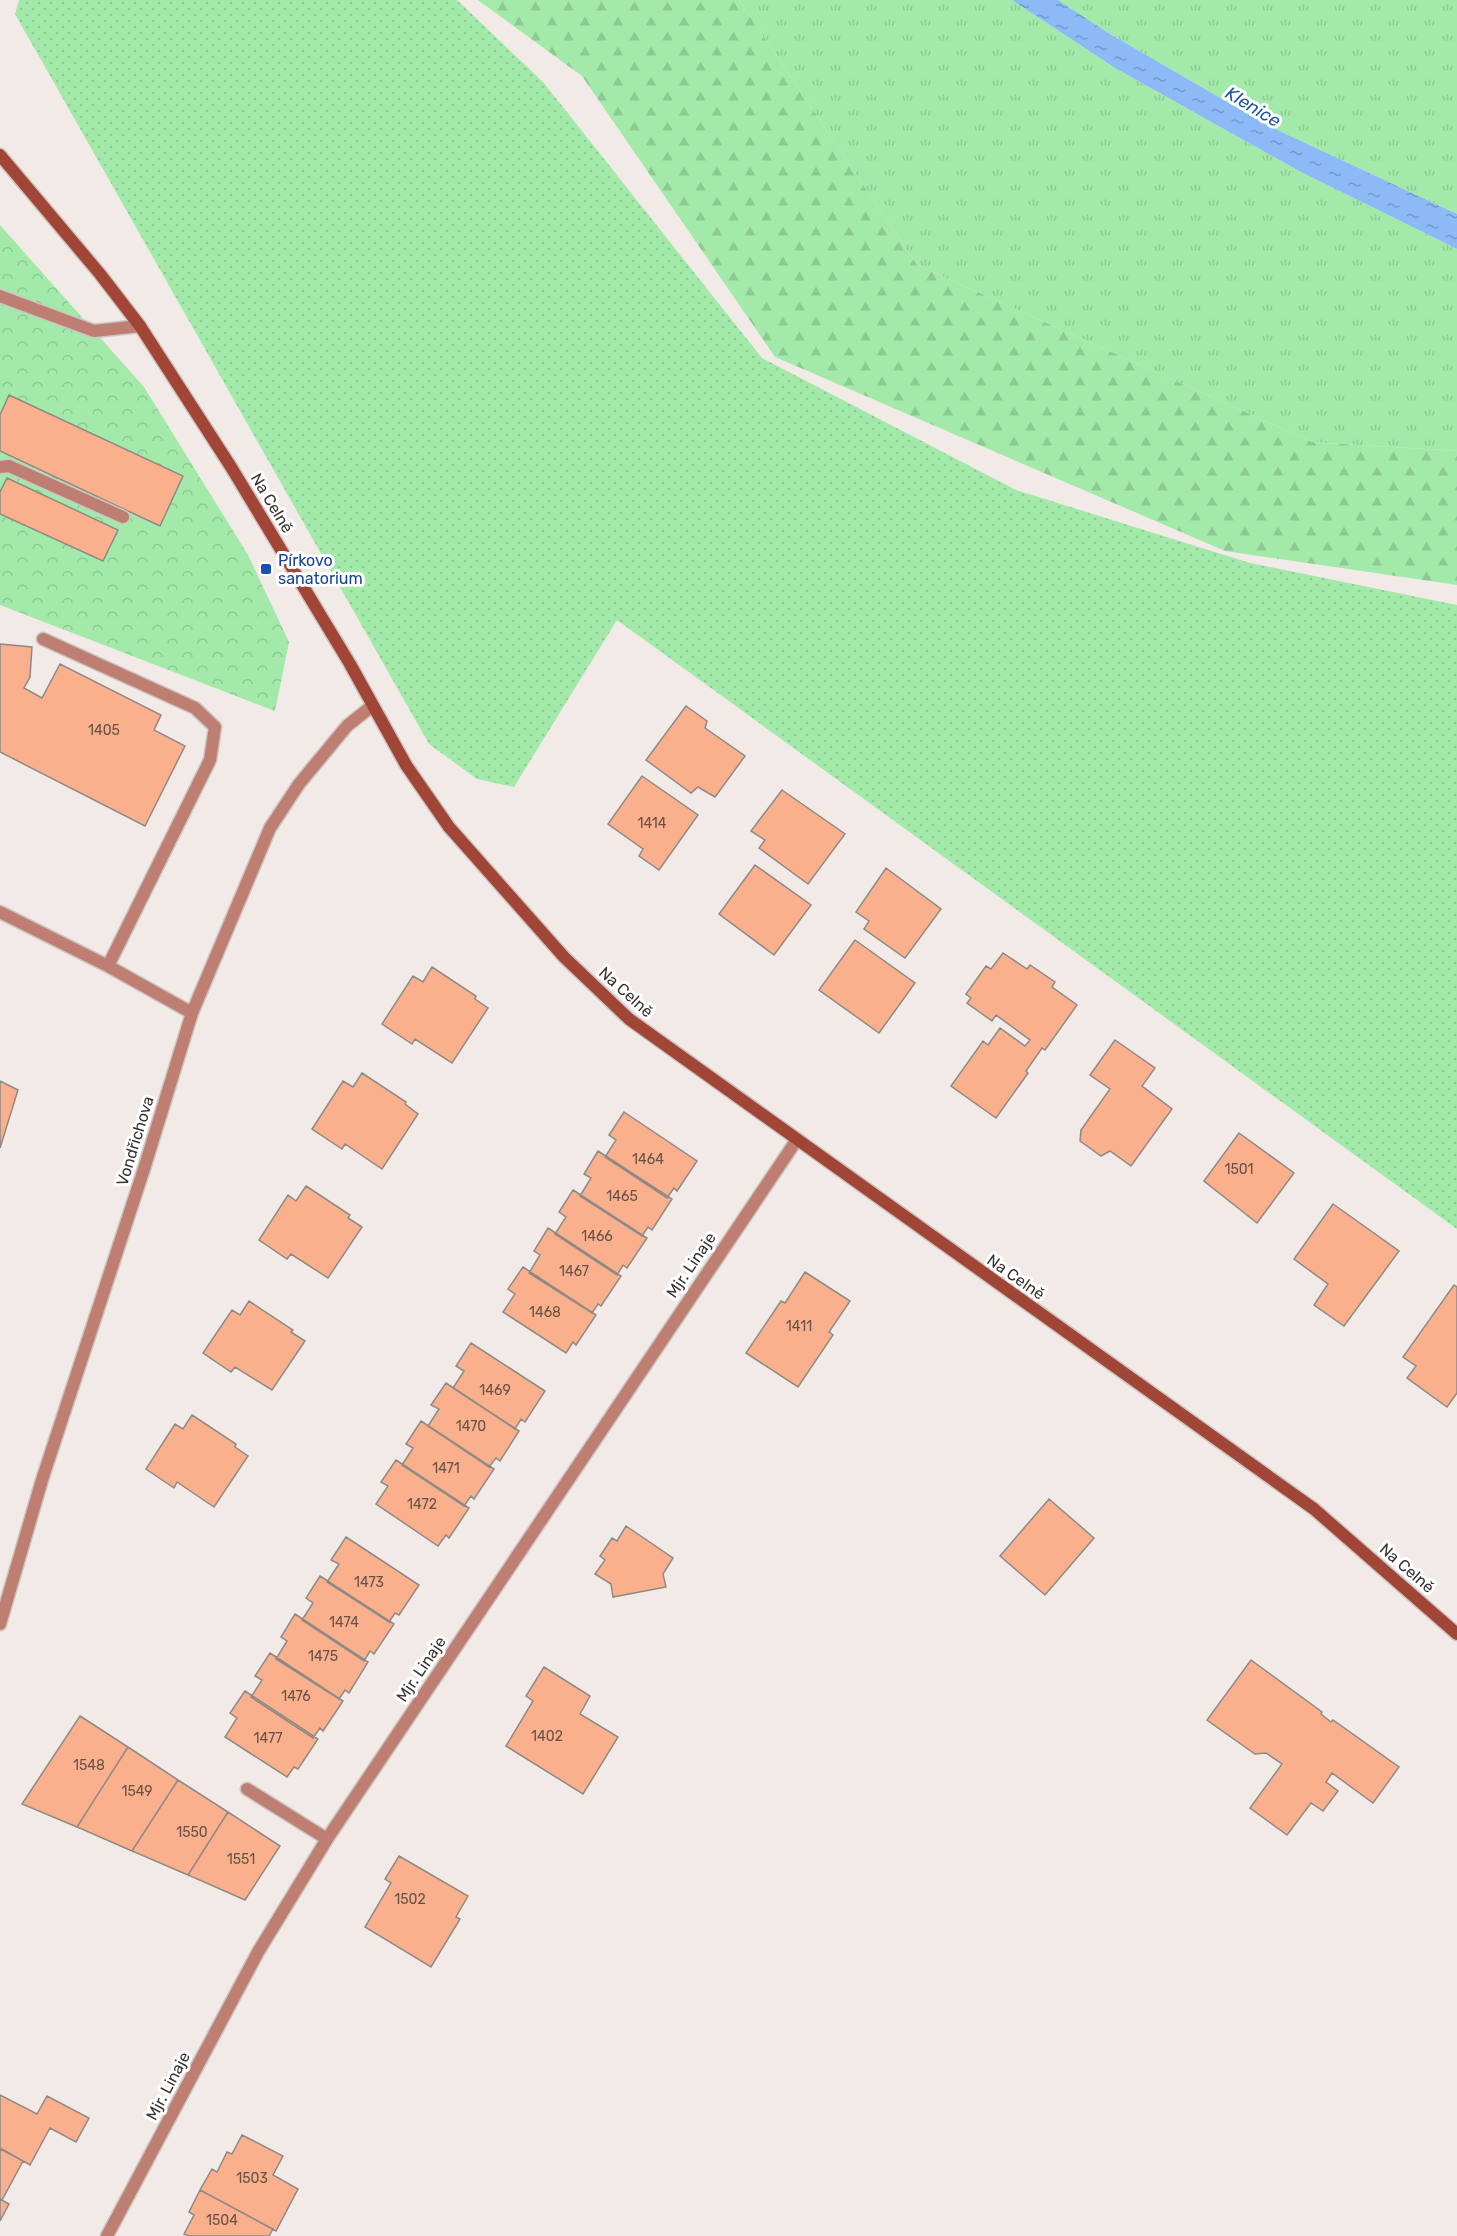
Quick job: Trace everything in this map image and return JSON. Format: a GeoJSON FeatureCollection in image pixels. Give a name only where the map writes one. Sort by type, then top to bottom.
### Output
{"type":"FeatureCollection","features":[{"type":"Feature","properties":{"kind":"street","name":"Na Celně"},"geometry":{"type":"LineString","coordinates":[[0,155],[100,274],[140,326],[231,467],[350,664],[406,765],[449,827],[564,957],[629,1019],[796,1141],[1314,1509],[1457,1634]]}},
{"type":"Feature","properties":{"kind":"street"},"geometry":{"type":"LineString","coordinates":[[0,296],[94,331],[140,326]]}},
{"type":"Feature","properties":{"kind":"street"},"geometry":{"type":"LineString","coordinates":[[0,467],[9,466],[123,517]]}},
{"type":"Feature","properties":{"kind":"street"},"geometry":{"type":"LineString","coordinates":[[43,639],[195,708],[215,727],[210,760],[108,966]]}},
{"type":"Feature","properties":{"kind":"street","name":"Vondřichova"},"geometry":{"type":"LineString","coordinates":[[0,1624],[42,1480],[144,1169],[192,1013],[270,828],[299,784],[347,726],[372,706]]}},
{"type":"Feature","properties":{"kind":"street"},"geometry":{"type":"LineString","coordinates":[[0,912],[108,966],[192,1013]]}},
{"type":"Feature","properties":{"kind":"street","name":"Mjr. Linaje"},"geometry":{"type":"LineString","coordinates":[[107,2236],[258,1952],[327,1839],[796,1141]]}},
{"type":"Feature","properties":{"kind":"street"},"geometry":{"type":"LineString","coordinates":[[247,1789],[327,1839]]}},
{"type":"Feature","properties":{"kind":"green space"},"geometry":{"type":"Polygon","coordinates":[[[19,0],[457,0],[543,82],[762,358],[1016,490],[1250,563],[1457,605],[1457,1229],[617,620],[514,787],[477,779],[429,744],[15,14],[19,0]]]}},
{"type":"Feature","properties":{"kind":"green space"},"geometry":{"type":"Polygon","coordinates":[[[478,0],[739,0],[917,265],[1312,442],[1457,451],[1457,585],[1225,551],[775,357],[582,76],[478,0]]]}},
{"type":"Feature","properties":{"kind":"green space"},"geometry":{"type":"Polygon","coordinates":[[[739,0],[1012,0],[1115,68],[1299,171],[1457,249],[1457,451],[1312,442],[917,265],[739,0]]]}},
{"type":"Feature","properties":{"kind":"green space"},"geometry":{"type":"Polygon","coordinates":[[[1058,0],[1457,0],[1457,214],[1267,125],[1110,34],[1058,0]]]}},
{"type":"Feature","properties":{"kind":"green space"},"geometry":{"type":"Polygon","coordinates":[[[0,225],[144,387],[248,555],[289,642],[275,711],[0,605],[0,225]]]}},
{"type":"Feature","properties":{"kind":"water"},"geometry":{"type":"Polygon","coordinates":[[[1012,0],[1058,0],[1110,34],[1267,125],[1457,214],[1457,249],[1299,171],[1115,68],[1012,0]]]}},
{"type":"Feature","properties":{"kind":"building"},"geometry":{"type":"Polygon","coordinates":[[[9,395],[183,476],[160,526],[0,451],[0,415],[9,395]]]}},
{"type":"Feature","properties":{"kind":"building"},"geometry":{"type":"Polygon","coordinates":[[[7,478],[118,530],[103,561],[0,514],[0,492],[7,478]]]}},
{"type":"Feature","properties":{"kind":"building"},"geometry":{"type":"Polygon","coordinates":[[[0,644],[32,647],[30,677],[24,688],[42,698],[60,664],[161,715],[154,730],[185,746],[145,826],[0,752],[0,644]]]}},
{"type":"Feature","properties":{"kind":"building"},"geometry":{"type":"Polygon","coordinates":[[[686,706],[707,721],[705,728],[745,756],[715,797],[698,787],[691,793],[646,760],[686,706]]]}},
{"type":"Feature","properties":{"kind":"building"},"geometry":{"type":"Polygon","coordinates":[[[642,776],[698,815],[659,870],[639,856],[643,849],[608,824],[642,776]]]}},
{"type":"Feature","properties":{"kind":"building"},"geometry":{"type":"Polygon","coordinates":[[[782,790],[845,834],[808,884],[759,848],[765,840],[751,831],[782,790]]]}},
{"type":"Feature","properties":{"kind":"building"},"geometry":{"type":"Polygon","coordinates":[[[755,865],[811,905],[774,955],[719,914],[755,865]]]}},
{"type":"Feature","properties":{"kind":"building"},"geometry":{"type":"Polygon","coordinates":[[[886,868],[941,909],[905,958],[864,929],[869,921],[856,912],[886,868]]]}},
{"type":"Feature","properties":{"kind":"building"},"geometry":{"type":"Polygon","coordinates":[[[855,940],[915,983],[879,1033],[819,990],[855,940]]]}},
{"type":"Feature","properties":{"kind":"building"},"geometry":{"type":"Polygon","coordinates":[[[1003,953],[1027,969],[1030,965],[1055,982],[1052,987],[1077,1005],[1045,1050],[1042,1048],[1026,1071],[1028,1073],[996,1118],[951,1086],[983,1041],[988,1045],[1000,1028],[1025,1046],[1030,1040],[996,1015],[992,1021],[967,1003],[971,998],[966,994],[986,966],[991,969],[1003,953]]]}},
{"type":"Feature","properties":{"kind":"building"},"geometry":{"type":"Polygon","coordinates":[[[432,967],[476,996],[475,999],[488,1008],[452,1063],[415,1039],[412,1044],[382,1024],[413,976],[423,982],[432,967]]]}},
{"type":"Feature","properties":{"kind":"building"},"geometry":{"type":"Polygon","coordinates":[[[1115,1040],[1155,1068],[1142,1086],[1172,1109],[1131,1166],[1110,1151],[1101,1156],[1080,1141],[1081,1130],[1110,1089],[1090,1075],[1115,1040]]]}},
{"type":"Feature","properties":{"kind":"building"},"geometry":{"type":"Polygon","coordinates":[[[362,1073],[406,1102],[405,1104],[418,1114],[382,1169],[345,1144],[342,1149],[312,1129],[343,1081],[353,1087],[362,1073]]]}},
{"type":"Feature","properties":{"kind":"building"},"geometry":{"type":"Polygon","coordinates":[[[0,1081],[18,1090],[0,1148],[0,1081]]]}},
{"type":"Feature","properties":{"kind":"building"},"geometry":{"type":"Polygon","coordinates":[[[624,1112],[697,1161],[677,1191],[674,1188],[667,1198],[605,1157],[616,1140],[609,1135],[624,1112]]]}},
{"type":"Feature","properties":{"kind":"building"},"geometry":{"type":"Polygon","coordinates":[[[1239,1133],[1294,1173],[1257,1223],[1204,1181],[1239,1133]]]}},
{"type":"Feature","properties":{"kind":"building"},"geometry":{"type":"Polygon","coordinates":[[[598,1151],[672,1199],[652,1230],[648,1227],[642,1236],[580,1196],[591,1178],[584,1174],[598,1151]]]}},
{"type":"Feature","properties":{"kind":"building"},"geometry":{"type":"Polygon","coordinates":[[[306,1186],[350,1215],[348,1218],[362,1227],[328,1278],[291,1254],[287,1259],[259,1240],[288,1195],[296,1201],[306,1186]]]}},
{"type":"Feature","properties":{"kind":"building"},"geometry":{"type":"Polygon","coordinates":[[[573,1190],[647,1238],[627,1268],[623,1265],[617,1275],[555,1234],[566,1217],[559,1212],[573,1190]]]}},
{"type":"Feature","properties":{"kind":"building"},"geometry":{"type":"Polygon","coordinates":[[[1333,1204],[1399,1251],[1344,1326],[1314,1305],[1328,1284],[1294,1259],[1333,1204]]]}},
{"type":"Feature","properties":{"kind":"building"},"geometry":{"type":"Polygon","coordinates":[[[548,1228],[621,1276],[601,1306],[598,1304],[592,1313],[529,1273],[540,1255],[534,1251],[548,1228]]]}},
{"type":"Feature","properties":{"kind":"building"},"geometry":{"type":"Polygon","coordinates":[[[523,1267],[596,1315],[576,1345],[573,1342],[566,1353],[503,1312],[515,1294],[508,1289],[523,1267]]]}},
{"type":"Feature","properties":{"kind":"building"},"geometry":{"type":"Polygon","coordinates":[[[805,1272],[850,1301],[829,1332],[833,1335],[798,1387],[746,1353],[781,1301],[785,1303],[805,1272]]]}},
{"type":"Feature","properties":{"kind":"building"},"geometry":{"type":"Polygon","coordinates":[[[1454,1285],[1457,1287],[1457,1393],[1447,1407],[1407,1378],[1416,1366],[1403,1357],[1454,1285]]]}},
{"type":"Feature","properties":{"kind":"building"},"geometry":{"type":"Polygon","coordinates":[[[249,1301],[293,1330],[291,1332],[305,1341],[272,1390],[235,1367],[231,1372],[203,1353],[232,1310],[240,1315],[249,1301]]]}},
{"type":"Feature","properties":{"kind":"building"},"geometry":{"type":"Polygon","coordinates":[[[471,1343],[545,1391],[525,1422],[521,1419],[515,1429],[453,1388],[464,1371],[456,1366],[471,1343]]]}},
{"type":"Feature","properties":{"kind":"building"},"geometry":{"type":"Polygon","coordinates":[[[446,1383],[519,1431],[500,1461],[496,1458],[489,1467],[428,1426],[439,1409],[431,1405],[446,1383]]]}},
{"type":"Feature","properties":{"kind":"building"},"geometry":{"type":"Polygon","coordinates":[[[192,1415],[236,1444],[235,1447],[248,1456],[214,1507],[177,1482],[174,1488],[146,1469],[175,1424],[183,1429],[192,1415]]]}},
{"type":"Feature","properties":{"kind":"building"},"geometry":{"type":"Polygon","coordinates":[[[421,1421],[494,1469],[474,1499],[471,1496],[464,1506],[402,1465],[413,1448],[406,1444],[421,1421]]]}},
{"type":"Feature","properties":{"kind":"building"},"geometry":{"type":"Polygon","coordinates":[[[396,1460],[469,1508],[449,1538],[446,1535],[438,1546],[376,1504],[388,1486],[381,1482],[396,1460]]]}},
{"type":"Feature","properties":{"kind":"building"},"geometry":{"type":"Polygon","coordinates":[[[1049,1499],[1094,1538],[1045,1595],[1000,1556],[1049,1499]]]}},
{"type":"Feature","properties":{"kind":"building"},"geometry":{"type":"Polygon","coordinates":[[[626,1526],[673,1558],[663,1574],[666,1587],[613,1597],[611,1584],[595,1574],[605,1560],[600,1556],[612,1538],[617,1541],[626,1526]]]}},
{"type":"Feature","properties":{"kind":"building"},"geometry":{"type":"Polygon","coordinates":[[[346,1537],[419,1585],[399,1615],[395,1613],[389,1622],[327,1582],[339,1564],[331,1560],[346,1537]]]}},
{"type":"Feature","properties":{"kind":"building"},"geometry":{"type":"Polygon","coordinates":[[[320,1576],[394,1624],[374,1654],[370,1651],[364,1661],[302,1620],[313,1603],[306,1598],[320,1576]]]}},
{"type":"Feature","properties":{"kind":"building"},"geometry":{"type":"Polygon","coordinates":[[[295,1614],[368,1662],[349,1693],[345,1690],[339,1699],[276,1659],[287,1641],[281,1637],[295,1614]]]}},
{"type":"Feature","properties":{"kind":"building"},"geometry":{"type":"Polygon","coordinates":[[[270,1653],[343,1701],[323,1731],[320,1728],[313,1738],[251,1697],[262,1680],[255,1676],[270,1653]]]}},
{"type":"Feature","properties":{"kind":"building"},"geometry":{"type":"Polygon","coordinates":[[[1251,1660],[1322,1712],[1321,1714],[1331,1722],[1333,1720],[1399,1767],[1373,1803],[1332,1773],[1326,1782],[1338,1791],[1323,1811],[1311,1803],[1287,1835],[1250,1808],[1282,1764],[1266,1753],[1255,1754],[1207,1720],[1251,1660]]]}},
{"type":"Feature","properties":{"kind":"building"},"geometry":{"type":"Polygon","coordinates":[[[544,1667],[590,1696],[580,1714],[618,1737],[583,1794],[506,1746],[533,1701],[526,1696],[544,1667]]]}},
{"type":"Feature","properties":{"kind":"building"},"geometry":{"type":"Polygon","coordinates":[[[245,1691],[318,1739],[298,1769],[294,1767],[287,1777],[225,1737],[237,1718],[230,1713],[245,1691]]]}},
{"type":"Feature","properties":{"kind":"building"},"geometry":{"type":"Polygon","coordinates":[[[80,1716],[128,1747],[77,1827],[22,1804],[80,1716]]]}},
{"type":"Feature","properties":{"kind":"building"},"geometry":{"type":"Polygon","coordinates":[[[128,1747],[178,1780],[132,1851],[77,1827],[128,1747]]]}},
{"type":"Feature","properties":{"kind":"building"},"geometry":{"type":"Polygon","coordinates":[[[178,1780],[228,1812],[188,1875],[132,1851],[178,1780]]]}},
{"type":"Feature","properties":{"kind":"building"},"geometry":{"type":"Polygon","coordinates":[[[228,1812],[280,1846],[245,1900],[188,1875],[228,1812]]]}},
{"type":"Feature","properties":{"kind":"building"},"geometry":{"type":"Polygon","coordinates":[[[399,1856],[468,1896],[456,1917],[460,1919],[431,1967],[365,1927],[391,1883],[385,1879],[399,1856]]]}},
{"type":"Feature","properties":{"kind":"building"},"geometry":{"type":"Polygon","coordinates":[[[0,2095],[37,2114],[47,2096],[89,2118],[76,2142],[50,2128],[30,2165],[0,2148],[0,2095]]]}},
{"type":"Feature","properties":{"kind":"building"},"geometry":{"type":"Polygon","coordinates":[[[242,2135],[283,2156],[273,2175],[298,2189],[276,2231],[200,2190],[212,2169],[217,2172],[227,2152],[232,2154],[242,2135]]]}},
{"type":"Feature","properties":{"kind":"building"},"geometry":{"type":"Polygon","coordinates":[[[0,2149],[23,2161],[2,2200],[0,2199],[0,2149]]]}},
{"type":"Feature","properties":{"kind":"building"},"geometry":{"type":"Polygon","coordinates":[[[200,2190],[273,2229],[269,2236],[189,2236],[184,2234],[194,2215],[189,2212],[200,2190]]]}},
{"type":"Feature","properties":{"kind":"building"},"geometry":{"type":"Polygon","coordinates":[[[0,2199],[9,2204],[0,2221],[0,2199]]]}},
{"type":"Feature","properties":{"kind":"place","name":"Pírkovo sanatorium"},"geometry":{"type":"Point","coordinates":[266,569]}},
{"type":"Feature","properties":{"kind":"water label","name":"Klenice"},"geometry":{"type":"Point","coordinates":[1253,107]}}]}
